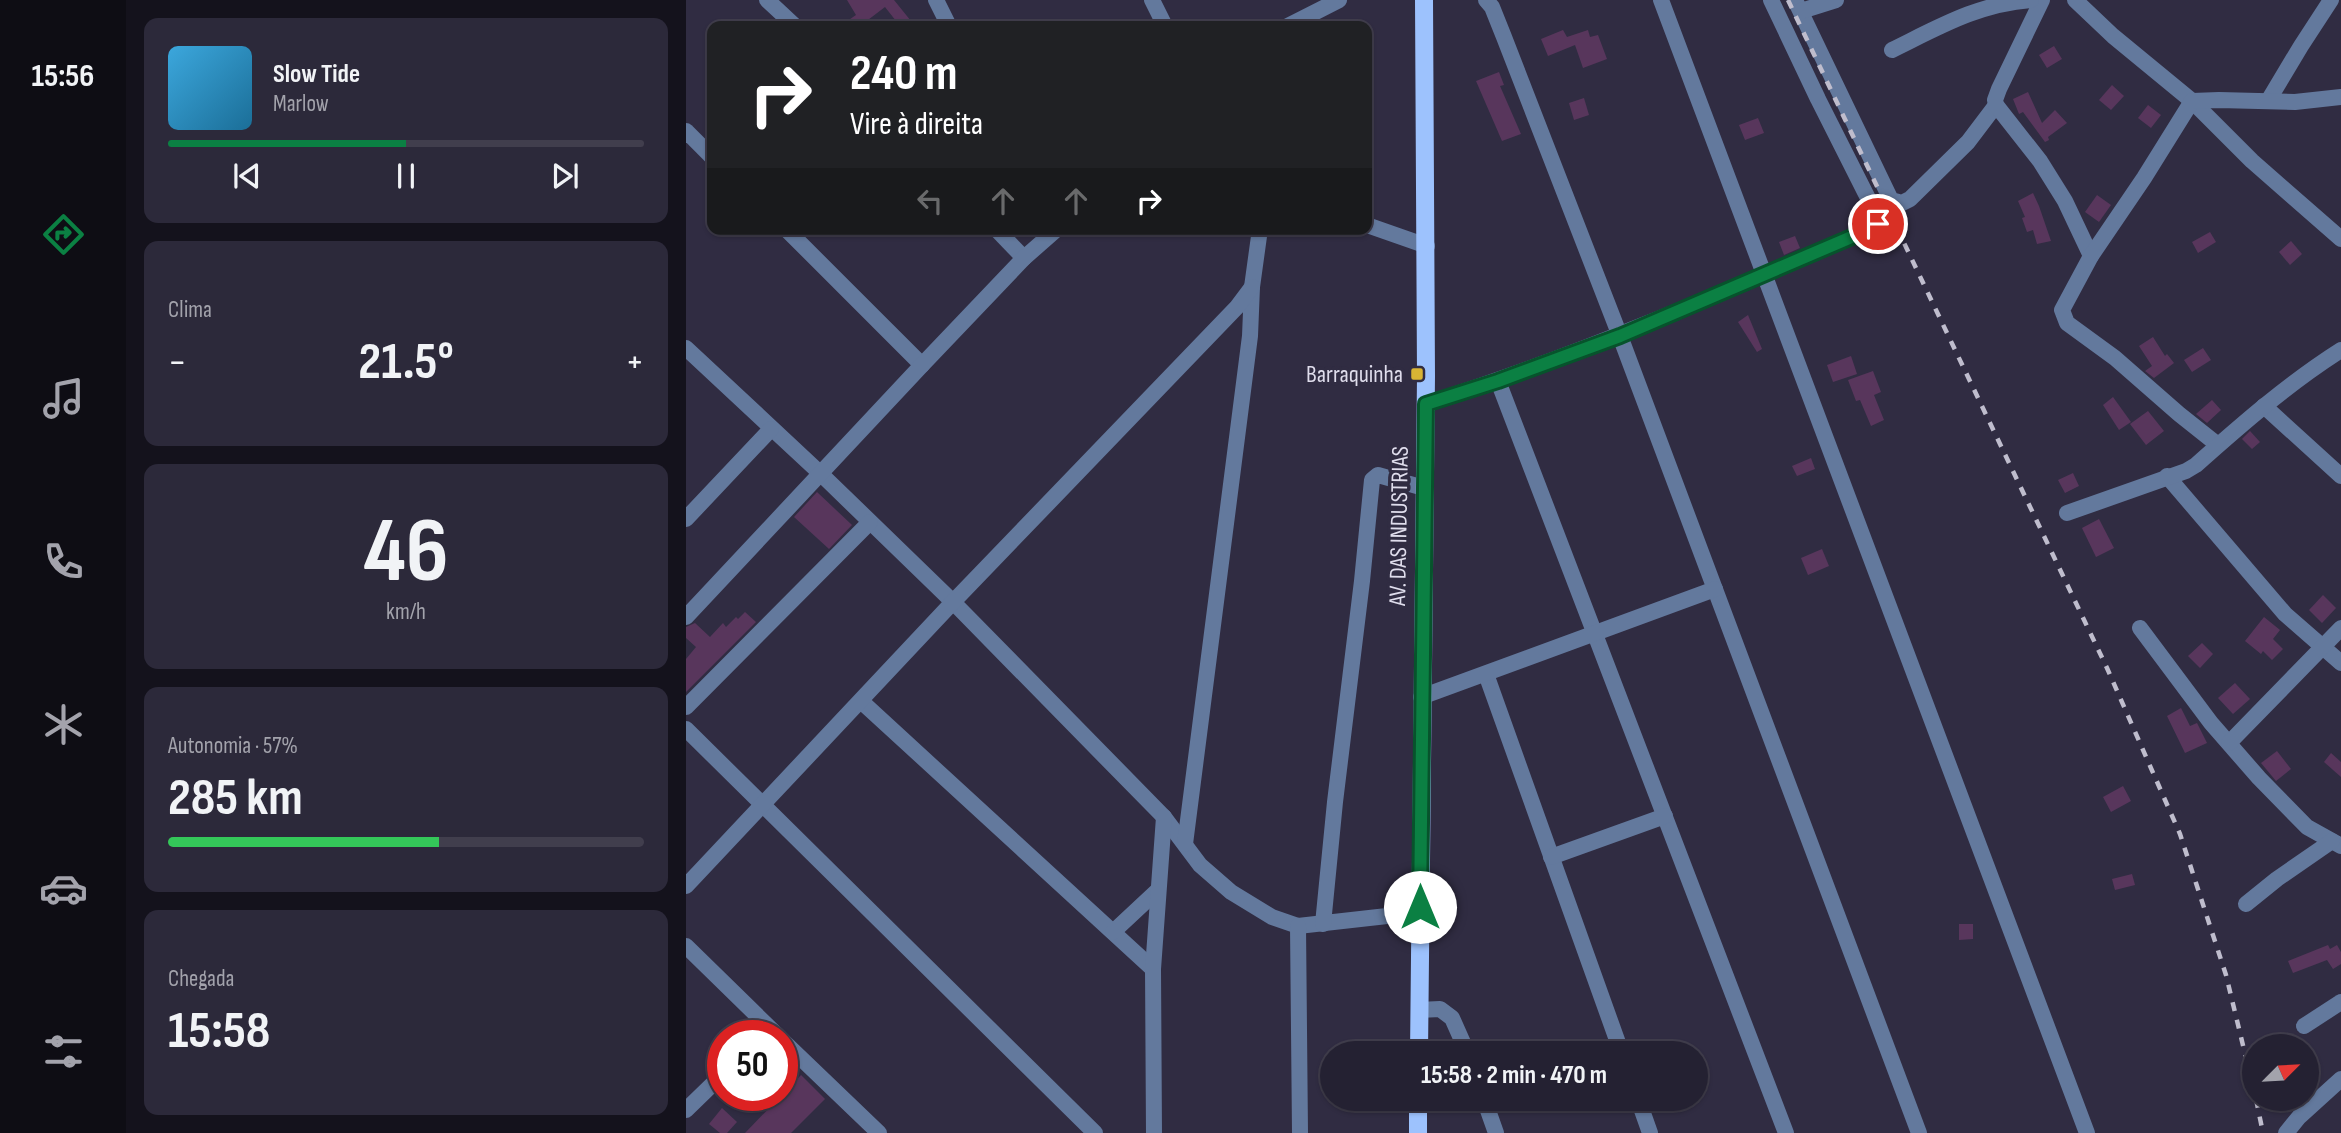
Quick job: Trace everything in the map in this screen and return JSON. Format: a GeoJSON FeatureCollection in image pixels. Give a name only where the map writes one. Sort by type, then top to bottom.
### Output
{"type":"FeatureCollection","features":[{"type":"Feature","properties":{"kind":"main road","name":"AV. DAS INDUSTRIAS"},"geometry":{"type":"LineString","coordinates":[[1419,1041],[1427,246],[1424,0]]}},
{"type":"Feature","properties":{"kind":"main road"},"geometry":{"type":"LineString","coordinates":[[1418,1111],[1418,1133]]}},
{"type":"Feature","properties":{"kind":"street"},"geometry":{"type":"LineString","coordinates":[[767,0],[790,21]]}},
{"type":"Feature","properties":{"kind":"street"},"geometry":{"type":"LineString","coordinates":[[936,0],[946,21]]}},
{"type":"Feature","properties":{"kind":"street"},"geometry":{"type":"LineString","coordinates":[[1152,0],[1162,21]]}},
{"type":"Feature","properties":{"kind":"street"},"geometry":{"type":"LineString","coordinates":[[1486,0],[1496,17],[1620,336],[1919,1133]]}},
{"type":"Feature","properties":{"kind":"street"},"geometry":{"type":"LineString","coordinates":[[1661,0],[2087,1133]]}},
{"type":"Feature","properties":{"kind":"street"},"geometry":{"type":"LineString","coordinates":[[1426,404],[1498,381],[1620,336],[1878,224],[1878,218],[1772,0]]}},
{"type":"Feature","properties":{"kind":"street"},"geometry":{"type":"LineString","coordinates":[[1836,0],[1798,6],[1891,200],[1902,203],[1910,199],[1968,142],[1996,104]]}},
{"type":"Feature","properties":{"kind":"street"},"geometry":{"type":"LineString","coordinates":[[1892,50],[1987,7],[2031,0]]}},
{"type":"Feature","properties":{"kind":"street"},"geometry":{"type":"LineString","coordinates":[[2042,0],[1995,100],[2040,161],[2065,201],[2091,256]]}},
{"type":"Feature","properties":{"kind":"street"},"geometry":{"type":"LineString","coordinates":[[2075,0],[2113,36],[2192,101],[2252,161],[2341,239]]}},
{"type":"Feature","properties":{"kind":"street"},"geometry":{"type":"LineString","coordinates":[[2268,101],[2331,0]]}},
{"type":"Feature","properties":{"kind":"street"},"geometry":{"type":"LineString","coordinates":[[1297,21],[1331,2]]}},
{"type":"Feature","properties":{"kind":"street"},"geometry":{"type":"LineString","coordinates":[[2192,101],[2295,102],[2341,97]]}},
{"type":"Feature","properties":{"kind":"street"},"geometry":{"type":"LineString","coordinates":[[2192,101],[2091,256],[2062,310],[2067,323],[2115,358],[2218,445]]}},
{"type":"Feature","properties":{"kind":"street"},"geometry":{"type":"LineString","coordinates":[[686,131],[707,152]]}},
{"type":"Feature","properties":{"kind":"street"},"geometry":{"type":"LineString","coordinates":[[1372,227],[1427,246]]}},
{"type":"Feature","properties":{"kind":"street"},"geometry":{"type":"LineString","coordinates":[[792,235],[922,365]]}},
{"type":"Feature","properties":{"kind":"street"},"geometry":{"type":"LineString","coordinates":[[1002,235],[1024,258]]}},
{"type":"Feature","properties":{"kind":"street"},"geometry":{"type":"LineString","coordinates":[[686,617],[922,365],[1049,235]]}},
{"type":"Feature","properties":{"kind":"street"},"geometry":{"type":"LineString","coordinates":[[1185,844],[1250,336],[1252,287],[1259,235]]}},
{"type":"Feature","properties":{"kind":"street"},"geometry":{"type":"LineString","coordinates":[[686,887],[953,602],[1237,307],[1252,287]]}},
{"type":"Feature","properties":{"kind":"street"},"geometry":{"type":"LineString","coordinates":[[686,348],[953,602],[1164,817],[1200,865],[1231,892],[1272,917],[1298,926],[1396,915],[1420,907]]}},
{"type":"Feature","properties":{"kind":"street"},"geometry":{"type":"LineString","coordinates":[[2067,513],[2186,471],[2263,406],[2341,349]]}},
{"type":"Feature","properties":{"kind":"street"},"geometry":{"type":"LineString","coordinates":[[1498,381],[1786,1133]]}},
{"type":"Feature","properties":{"kind":"street"},"geometry":{"type":"LineString","coordinates":[[2263,406],[2341,476]]}},
{"type":"Feature","properties":{"kind":"street"},"geometry":{"type":"LineString","coordinates":[[686,519],[771,429]]}},
{"type":"Feature","properties":{"kind":"street"},"geometry":{"type":"LineString","coordinates":[[1323,924],[1372,480],[1378,475],[1424,488]]}},
{"type":"Feature","properties":{"kind":"street"},"geometry":{"type":"LineString","coordinates":[[2167,476],[2285,614],[2341,663]]}},
{"type":"Feature","properties":{"kind":"street"},"geometry":{"type":"LineString","coordinates":[[686,707],[870,522]]}},
{"type":"Feature","properties":{"kind":"street"},"geometry":{"type":"LineString","coordinates":[[1421,697],[1714,589]]}},
{"type":"Feature","properties":{"kind":"street"},"geometry":{"type":"LineString","coordinates":[[2140,628],[2211,723],[2259,778],[2307,827],[2337,843]]}},
{"type":"Feature","properties":{"kind":"street"},"geometry":{"type":"LineString","coordinates":[[2230,743],[2341,628]]}},
{"type":"Feature","properties":{"kind":"street"},"geometry":{"type":"LineString","coordinates":[[1486,674],[1617,1041]]}},
{"type":"Feature","properties":{"kind":"street"},"geometry":{"type":"LineString","coordinates":[[862,702],[1153,969]]}},
{"type":"Feature","properties":{"kind":"street"},"geometry":{"type":"LineString","coordinates":[[686,729],[1095,1133]]}},
{"type":"Feature","properties":{"kind":"street"},"geometry":{"type":"LineString","coordinates":[[1551,857],[1665,816]]}},
{"type":"Feature","properties":{"kind":"street"},"geometry":{"type":"LineString","coordinates":[[1154,1133],[1153,969],[1164,817]]}},
{"type":"Feature","properties":{"kind":"street"},"geometry":{"type":"LineString","coordinates":[[2246,904],[2277,879],[2337,843]]}},
{"type":"Feature","properties":{"kind":"street"},"geometry":{"type":"LineString","coordinates":[[1113,932],[1158,890]]}},
{"type":"Feature","properties":{"kind":"street"},"geometry":{"type":"LineString","coordinates":[[1298,926],[1300,1133]]}},
{"type":"Feature","properties":{"kind":"street"},"geometry":{"type":"LineString","coordinates":[[686,946],[757,1020]]}},
{"type":"Feature","properties":{"kind":"street"},"geometry":{"type":"LineString","coordinates":[[2304,1026],[2341,1002]]}},
{"type":"Feature","properties":{"kind":"street"},"geometry":{"type":"LineString","coordinates":[[1419,1010],[1440,1009],[1452,1018],[1462,1041]]}},
{"type":"Feature","properties":{"kind":"street"},"geometry":{"type":"LineString","coordinates":[[798,1055],[879,1133]]}},
{"type":"Feature","properties":{"kind":"street"},"geometry":{"type":"LineString","coordinates":[[2286,1133],[2299,1117],[2341,1079]]}},
{"type":"Feature","properties":{"kind":"street"},"geometry":{"type":"LineString","coordinates":[[686,1110],[707,1090]]}},
{"type":"Feature","properties":{"kind":"street"},"geometry":{"type":"LineString","coordinates":[[1488,1111],[1496,1133]]}},
{"type":"Feature","properties":{"kind":"street"},"geometry":{"type":"LineString","coordinates":[[1642,1111],[1650,1133]]}},
{"type":"Feature","properties":{"kind":"building"},"geometry":{"type":"Polygon","coordinates":[[[847,0],[894,0],[911,21],[896,21],[885,7],[867,21],[847,21],[856,15],[847,0]]]}},
{"type":"Feature","properties":{"kind":"building"},"geometry":{"type":"Polygon","coordinates":[[[1563,30],[1567,37],[1588,30],[1590,37],[1598,35],[1607,59],[1583,68],[1575,45],[1548,56],[1541,39],[1563,30]]]}},
{"type":"Feature","properties":{"kind":"building"},"geometry":{"type":"Polygon","coordinates":[[[2054,46],[2062,59],[2047,68],[2039,55],[2054,46]]]}},
{"type":"Feature","properties":{"kind":"building"},"geometry":{"type":"Polygon","coordinates":[[[1499,72],[1504,85],[1500,86],[1521,134],[1502,141],[1476,81],[1499,72]]]}},
{"type":"Feature","properties":{"kind":"building"},"geometry":{"type":"Polygon","coordinates":[[[2112,85],[2124,96],[2111,110],[2099,100],[2112,85]]]}},
{"type":"Feature","properties":{"kind":"building"},"geometry":{"type":"Polygon","coordinates":[[[2028,92],[2042,123],[2055,110],[2067,123],[2045,142],[2023,112],[2019,114],[2013,99],[2028,92]]]}},
{"type":"Feature","properties":{"kind":"building"},"geometry":{"type":"Polygon","coordinates":[[[1584,98],[1589,115],[1574,120],[1569,103],[1584,98]]]}},
{"type":"Feature","properties":{"kind":"building"},"geometry":{"type":"Polygon","coordinates":[[[2148,105],[2161,115],[2151,128],[2138,118],[2148,105]]]}},
{"type":"Feature","properties":{"kind":"building"},"geometry":{"type":"Polygon","coordinates":[[[1758,118],[1764,133],[1745,140],[1739,125],[1758,118]]]}},
{"type":"Feature","properties":{"kind":"building"},"geometry":{"type":"Polygon","coordinates":[[[2033,193],[2051,241],[2037,244],[2033,230],[2027,232],[2022,218],[2025,217],[2018,201],[2033,193]]]}},
{"type":"Feature","properties":{"kind":"building"},"geometry":{"type":"Polygon","coordinates":[[[2097,195],[2111,205],[2099,222],[2085,212],[2097,195]]]}},
{"type":"Feature","properties":{"kind":"building"},"geometry":{"type":"Polygon","coordinates":[[[2210,232],[2216,242],[2198,253],[2192,242],[2210,232]]]}},
{"type":"Feature","properties":{"kind":"building"},"geometry":{"type":"Polygon","coordinates":[[[1795,236],[1800,248],[1784,255],[1779,242],[1795,236]]]}},
{"type":"Feature","properties":{"kind":"building"},"geometry":{"type":"Polygon","coordinates":[[[2291,241],[2302,254],[2290,265],[2279,252],[2291,241]]]}},
{"type":"Feature","properties":{"kind":"building"},"geometry":{"type":"Polygon","coordinates":[[[1748,315],[1762,349],[1757,352],[1738,322],[1748,315]]]}},
{"type":"Feature","properties":{"kind":"building"},"geometry":{"type":"Polygon","coordinates":[[[2153,337],[2165,356],[2167,354],[2174,363],[2154,378],[2145,371],[2152,366],[2139,346],[2153,337]]]}},
{"type":"Feature","properties":{"kind":"building"},"geometry":{"type":"Polygon","coordinates":[[[2203,348],[2211,360],[2192,372],[2184,360],[2203,348]]]}},
{"type":"Feature","properties":{"kind":"building"},"geometry":{"type":"Polygon","coordinates":[[[1851,356],[1857,374],[1833,382],[1827,365],[1851,356]]]}},
{"type":"Feature","properties":{"kind":"building"},"geometry":{"type":"Polygon","coordinates":[[[1873,371],[1881,392],[1874,395],[1884,420],[1871,426],[1860,400],[1856,401],[1848,380],[1873,371]]]}},
{"type":"Feature","properties":{"kind":"building"},"geometry":{"type":"Polygon","coordinates":[[[2113,397],[2131,422],[2119,430],[2103,405],[2113,397]]]}},
{"type":"Feature","properties":{"kind":"building"},"geometry":{"type":"Polygon","coordinates":[[[2212,400],[2221,410],[2207,423],[2196,414],[2212,400]]]}},
{"type":"Feature","properties":{"kind":"building"},"geometry":{"type":"Polygon","coordinates":[[[2148,411],[2164,431],[2146,445],[2130,424],[2148,411]]]}},
{"type":"Feature","properties":{"kind":"building"},"geometry":{"type":"Polygon","coordinates":[[[2250,431],[2260,442],[2252,449],[2242,439],[2250,431]]]}},
{"type":"Feature","properties":{"kind":"building"},"geometry":{"type":"Polygon","coordinates":[[[1811,458],[1815,469],[1797,476],[1792,466],[1811,458]]]}},
{"type":"Feature","properties":{"kind":"building"},"geometry":{"type":"Polygon","coordinates":[[[2073,473],[2079,486],[2065,493],[2058,480],[2073,473]]]}},
{"type":"Feature","properties":{"kind":"building"},"geometry":{"type":"Polygon","coordinates":[[[817,492],[852,525],[829,549],[794,517],[817,492]]]}},
{"type":"Feature","properties":{"kind":"building"},"geometry":{"type":"Polygon","coordinates":[[[2099,519],[2114,548],[2096,557],[2082,528],[2099,519]]]}},
{"type":"Feature","properties":{"kind":"building"},"geometry":{"type":"Polygon","coordinates":[[[1822,549],[1829,566],[1808,575],[1801,558],[1822,549]]]}},
{"type":"Feature","properties":{"kind":"building"},"geometry":{"type":"Polygon","coordinates":[[[2323,595],[2336,608],[2322,623],[2309,610],[2323,595]]]}},
{"type":"Feature","properties":{"kind":"building"},"geometry":{"type":"Polygon","coordinates":[[[745,612],[756,622],[686,692],[686,659],[696,647],[686,638],[686,627],[695,623],[710,637],[723,623],[726,627],[745,612]]]}},
{"type":"Feature","properties":{"kind":"building"},"geometry":{"type":"Polygon","coordinates":[[[2264,617],[2280,630],[2273,639],[2283,649],[2272,660],[2263,651],[2261,654],[2245,641],[2264,617]]]}},
{"type":"Feature","properties":{"kind":"building"},"geometry":{"type":"Polygon","coordinates":[[[2202,643],[2213,654],[2200,668],[2188,656],[2202,643]]]}},
{"type":"Feature","properties":{"kind":"building"},"geometry":{"type":"Polygon","coordinates":[[[2235,683],[2250,699],[2233,714],[2218,698],[2235,683]]]}},
{"type":"Feature","properties":{"kind":"building"},"geometry":{"type":"Polygon","coordinates":[[[2181,708],[2190,726],[2197,723],[2207,743],[2185,753],[2167,716],[2181,708]]]}},
{"type":"Feature","properties":{"kind":"building"},"geometry":{"type":"Polygon","coordinates":[[[2277,751],[2291,769],[2276,781],[2261,763],[2277,751]]]}},
{"type":"Feature","properties":{"kind":"building"},"geometry":{"type":"Polygon","coordinates":[[[2331,753],[2341,762],[2341,777],[2324,762],[2331,753]]]}},
{"type":"Feature","properties":{"kind":"building"},"geometry":{"type":"Polygon","coordinates":[[[2123,786],[2131,801],[2111,812],[2103,797],[2123,786]]]}},
{"type":"Feature","properties":{"kind":"building"},"geometry":{"type":"Polygon","coordinates":[[[2132,874],[2135,885],[2115,890],[2112,879],[2132,874]]]}},
{"type":"Feature","properties":{"kind":"building"},"geometry":{"type":"Polygon","coordinates":[[[1959,924],[1973,924],[1973,939],[1959,940],[1959,924]]]}},
{"type":"Feature","properties":{"kind":"building"},"geometry":{"type":"Polygon","coordinates":[[[2328,945],[2330,949],[2337,945],[2341,952],[2341,964],[2333,969],[2327,960],[2293,973],[2288,961],[2328,945]]]}},
{"type":"Feature","properties":{"kind":"building"},"geometry":{"type":"Polygon","coordinates":[[[801,1075],[825,1099],[791,1133],[745,1133],[766,1111],[798,1111],[798,1078],[801,1075]]]}},
{"type":"Feature","properties":{"kind":"building"},"geometry":{"type":"Polygon","coordinates":[[[720,1111],[725,1111],[737,1122],[727,1133],[720,1133],[709,1124],[720,1111]]]}},
{"type":"Feature","properties":{"kind":"railway"},"geometry":{"type":"LineString","coordinates":[[1788,0],[2107,668],[2180,834],[2226,975],[2242,1041]]}},
{"type":"Feature","properties":{"kind":"railway"},"geometry":{"type":"LineString","coordinates":[[2258,1111],[2263,1133]]}},
{"type":"Feature","properties":{"kind":"place","name":"Barraquinha"},"geometry":{"type":"Point","coordinates":[1417,374]}},
{"type":"Feature","properties":{"kind":"route"},"geometry":{"type":"LineString","coordinates":[[1420,907],[1426,404],[1498,381],[1620,336],[1878,224]]}}]}
